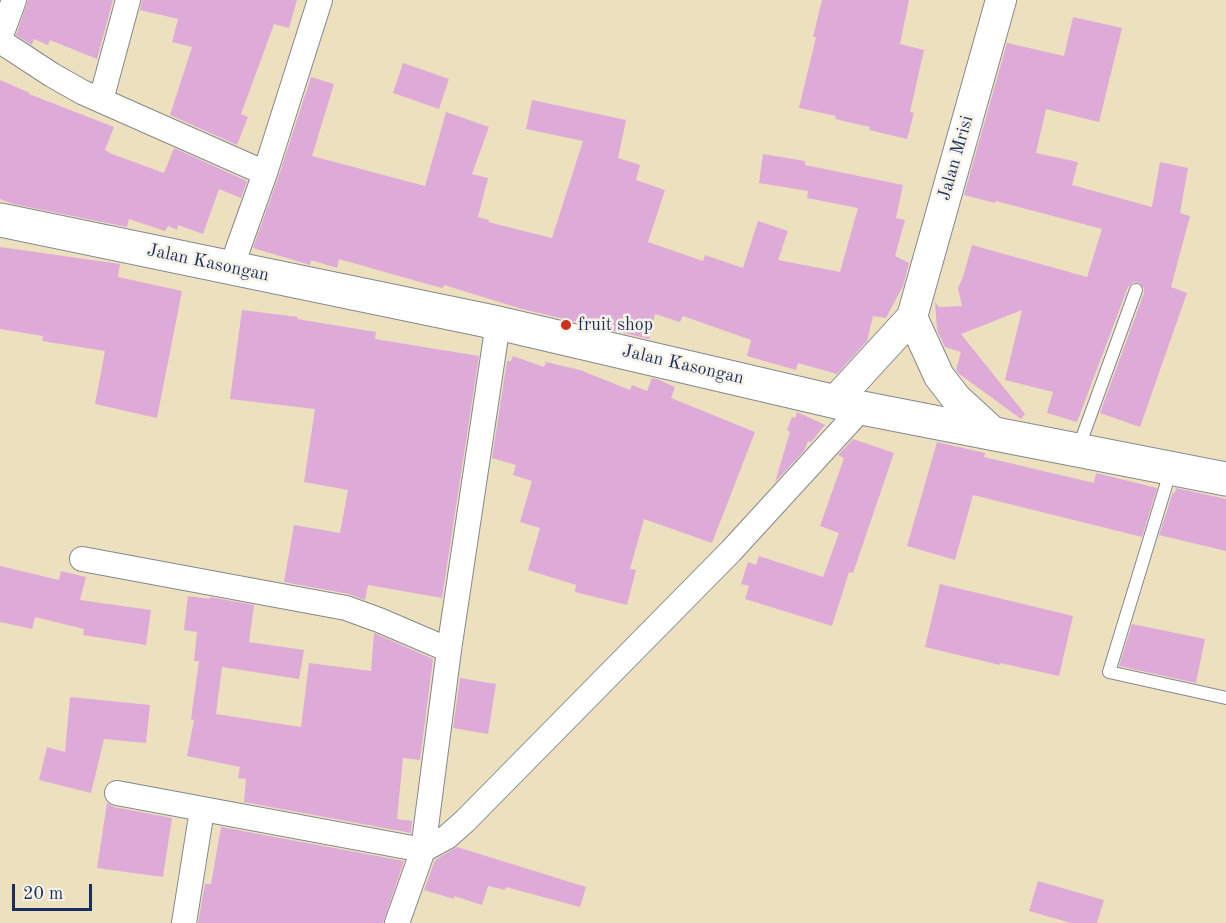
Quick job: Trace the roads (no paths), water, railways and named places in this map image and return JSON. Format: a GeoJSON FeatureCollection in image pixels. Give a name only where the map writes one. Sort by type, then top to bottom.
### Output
{"type":"FeatureCollection","features":[{"type":"Feature","properties":{"kind":"main road","name":"Jalan Kasongan"},"geometry":{"type":"LineString","coordinates":[[0,220],[498,323],[849,404],[1226,479]]}},
{"type":"Feature","properties":{"kind":"street"},"geometry":{"type":"LineString","coordinates":[[14,0],[0,39],[52,75],[100,100],[265,173]]}},
{"type":"Feature","properties":{"kind":"street"},"geometry":{"type":"LineString","coordinates":[[100,100],[128,0]]}},
{"type":"Feature","properties":{"kind":"street"},"geometry":{"type":"LineString","coordinates":[[231,268],[265,173],[320,0]]}},
{"type":"Feature","properties":{"kind":"street","name":"Jalan Mrisi"},"geometry":{"type":"LineString","coordinates":[[912,316],[1001,0]]}},
{"type":"Feature","properties":{"kind":"street"},"geometry":{"type":"LineString","coordinates":[[117,793],[423,850],[447,837],[731,550],[849,404],[912,316]]}},
{"type":"Feature","properties":{"kind":"street"},"geometry":{"type":"LineString","coordinates":[[912,316],[939,376],[956,398],[993,432]]}},
{"type":"Feature","properties":{"kind":"street"},"geometry":{"type":"LineString","coordinates":[[397,923],[423,850],[449,650],[498,323]]}},
{"type":"Feature","properties":{"kind":"street"},"geometry":{"type":"LineString","coordinates":[[82,559],[346,608],[449,650]]}},
{"type":"Feature","properties":{"kind":"street"},"geometry":{"type":"LineString","coordinates":[[184,923],[202,810]]}},
{"type":"Feature","properties":{"kind":"lane"},"geometry":{"type":"LineString","coordinates":[[1078,449],[1136,290]]}},
{"type":"Feature","properties":{"kind":"lane"},"geometry":{"type":"LineString","coordinates":[[1171,468],[1109,672],[1226,698]]}},
{"type":"Feature","properties":{"kind":"place","name":"fruit shop"},"geometry":{"type":"Point","coordinates":[566,325]}}]}
